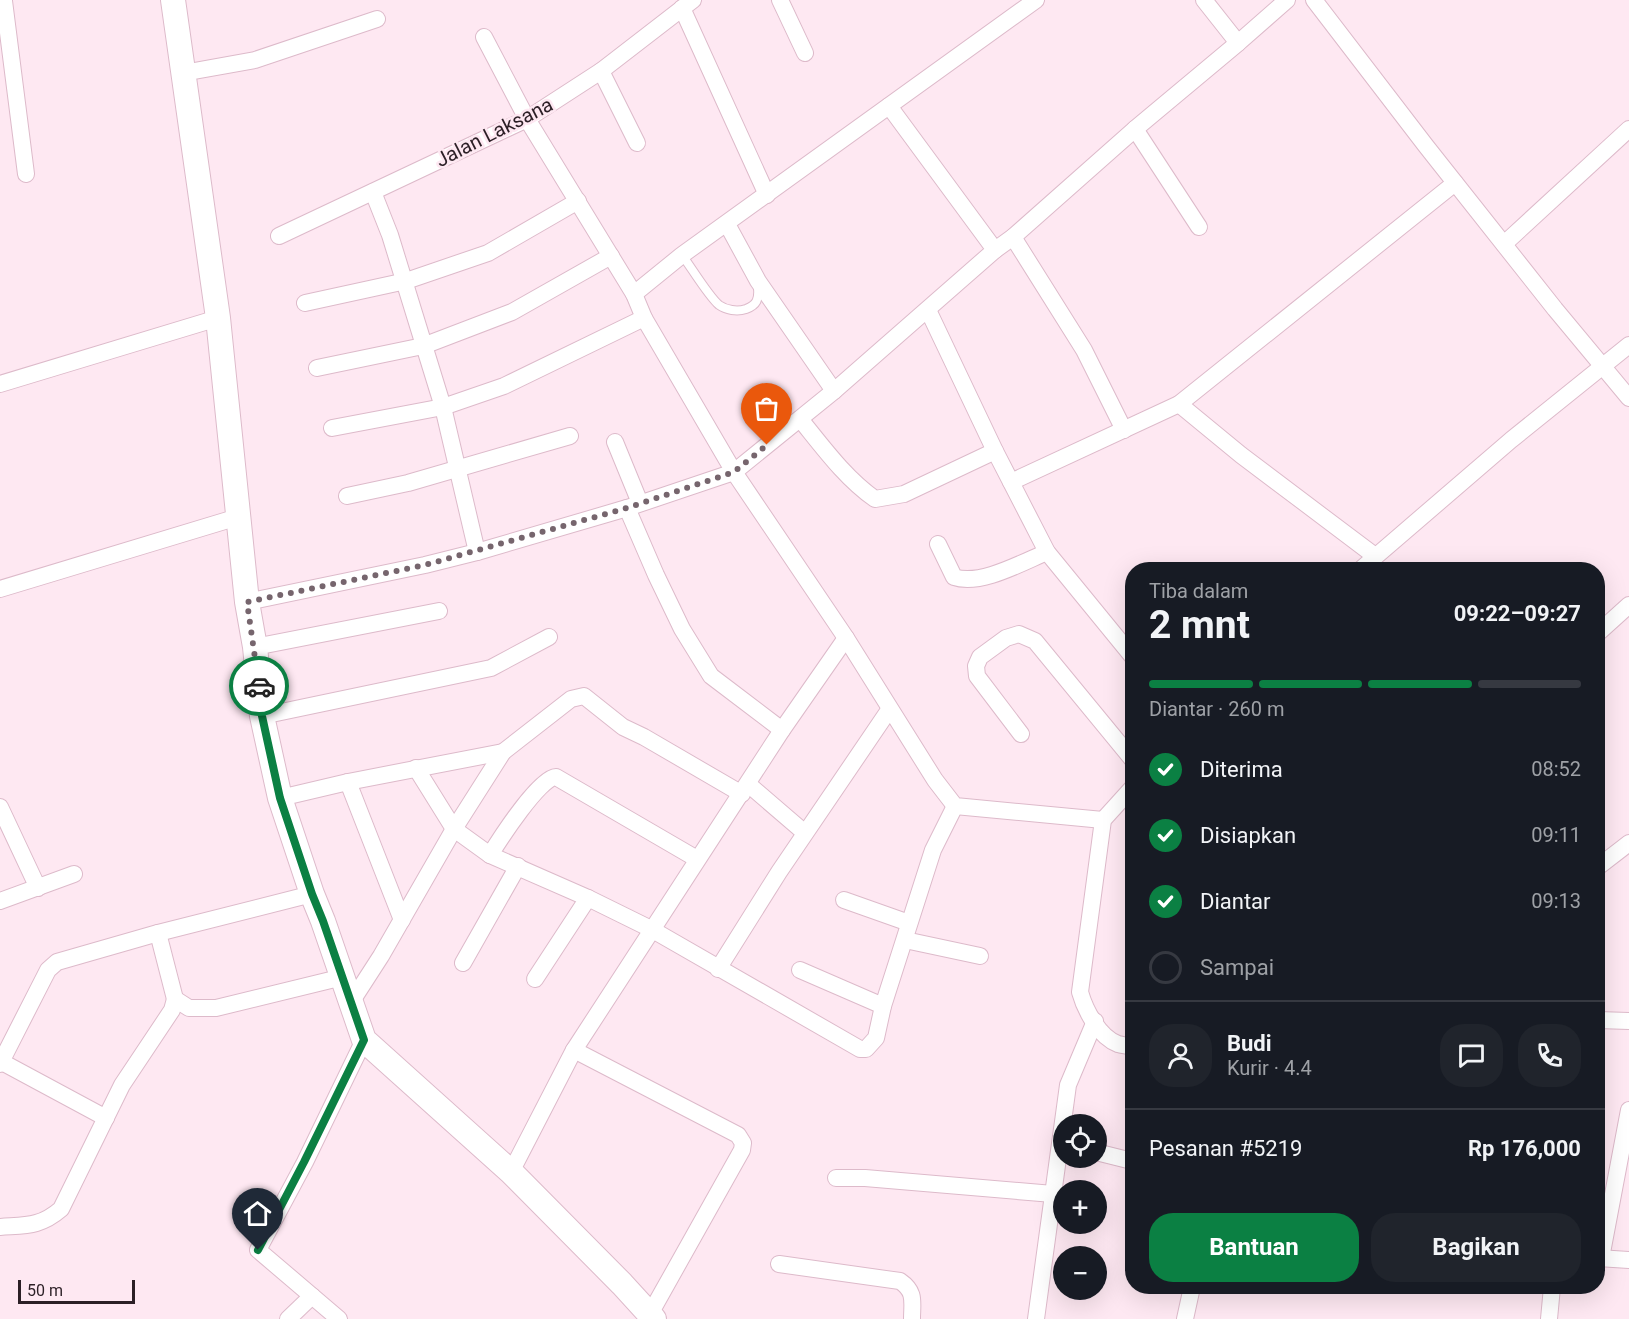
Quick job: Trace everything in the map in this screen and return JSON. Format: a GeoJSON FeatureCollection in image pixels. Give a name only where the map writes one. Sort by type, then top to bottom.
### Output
{"type":"FeatureCollection","features":[{"type":"Feature","properties":{"kind":"street"},"geometry":{"type":"LineString","coordinates":[[0,2],[9,0]]}},
{"type":"Feature","properties":{"kind":"street"},"geometry":{"type":"LineString","coordinates":[[173,0],[218,318],[247,602],[255,647],[262,716],[280,798],[343,977],[350,1004],[364,1040],[511,1172],[652,1316],[742,1150],[742,1143],[738,1135],[574,1050]]}},
{"type":"Feature","properties":{"kind":"street"},"geometry":{"type":"LineString","coordinates":[[780,0],[805,53]]}},
{"type":"Feature","properties":{"kind":"street"},"geometry":{"type":"LineString","coordinates":[[634,294],[682,255],[1036,0]]}},
{"type":"Feature","properties":{"kind":"street"},"geometry":{"type":"LineString","coordinates":[[1204,0],[1238,43]]}},
{"type":"Feature","properties":{"kind":"street"},"geometry":{"type":"LineString","coordinates":[[247,602],[477,552],[734,472],[834,391],[1287,0]]}},
{"type":"Feature","properties":{"kind":"street"},"geometry":{"type":"LineString","coordinates":[[1314,0],[1455,183],[1629,398]]}},
{"type":"Feature","properties":{"kind":"street"},"geometry":{"type":"LineString","coordinates":[[4,1],[26,174]]}},
{"type":"Feature","properties":{"kind":"street"},"geometry":{"type":"LineString","coordinates":[[688,4],[767,195]]}},
{"type":"Feature","properties":{"kind":"street","name":"Jalan Laksana"},"geometry":{"type":"LineString","coordinates":[[279,236],[527,119],[601,71],[688,4]]}},
{"type":"Feature","properties":{"kind":"street"},"geometry":{"type":"LineString","coordinates":[[183,73],[255,60],[377,19]]}},
{"type":"Feature","properties":{"kind":"street"},"geometry":{"type":"LineString","coordinates":[[484,37],[527,119],[634,294],[644,318],[734,472],[846,638],[889,710],[935,780],[955,806],[1103,820]]}},
{"type":"Feature","properties":{"kind":"street"},"geometry":{"type":"LineString","coordinates":[[601,71],[637,143]]}},
{"type":"Feature","properties":{"kind":"street"},"geometry":{"type":"LineString","coordinates":[[889,106],[995,250]]}},
{"type":"Feature","properties":{"kind":"street"},"geometry":{"type":"LineString","coordinates":[[1135,129],[1199,227]]}},
{"type":"Feature","properties":{"kind":"street"},"geometry":{"type":"LineString","coordinates":[[1504,244],[1629,129]]}},
{"type":"Feature","properties":{"kind":"street"},"geometry":{"type":"LineString","coordinates":[[1011,482],[1179,404],[1455,183]]}},
{"type":"Feature","properties":{"kind":"street"},"geometry":{"type":"LineString","coordinates":[[373,192],[390,234],[443,407],[477,552]]}},
{"type":"Feature","properties":{"kind":"street"},"geometry":{"type":"LineString","coordinates":[[305,303],[405,282],[488,253],[578,201]]}},
{"type":"Feature","properties":{"kind":"street"},"geometry":{"type":"LineString","coordinates":[[727,224],[758,281],[834,391]]}},
{"type":"Feature","properties":{"kind":"street"},"geometry":{"type":"LineString","coordinates":[[1013,237],[1084,350],[1124,430]]}},
{"type":"Feature","properties":{"kind":"street"},"geometry":{"type":"LineString","coordinates":[[317,368],[423,346],[512,312],[611,256]]}},
{"type":"Feature","properties":{"kind":"street"},"geometry":{"type":"LineString","coordinates":[[928,310],[995,451],[1047,552],[1125,647]]}},
{"type":"Feature","properties":{"kind":"street"},"geometry":{"type":"LineString","coordinates":[[0,384],[218,318]]}},
{"type":"Feature","properties":{"kind":"street"},"geometry":{"type":"LineString","coordinates":[[332,428],[443,407],[504,386],[644,318]]}},
{"type":"Feature","properties":{"kind":"street"},"geometry":{"type":"LineString","coordinates":[[1369,562],[1511,440],[1629,345]]}},
{"type":"Feature","properties":{"kind":"street"},"geometry":{"type":"LineString","coordinates":[[1179,404],[1241,455],[1375,556]]}},
{"type":"Feature","properties":{"kind":"street"},"geometry":{"type":"LineString","coordinates":[[800,418],[831,457],[875,498],[903,495],[995,451]]}},
{"type":"Feature","properties":{"kind":"street"},"geometry":{"type":"LineString","coordinates":[[347,496],[408,483],[570,436]]}},
{"type":"Feature","properties":{"kind":"street"},"geometry":{"type":"LineString","coordinates":[[615,442],[656,575],[682,629],[711,676],[782,730]]}},
{"type":"Feature","properties":{"kind":"street"},"geometry":{"type":"LineString","coordinates":[[0,588],[238,517]]}},
{"type":"Feature","properties":{"kind":"street"},"geometry":{"type":"LineString","coordinates":[[938,544],[954,577],[965,581],[992,574],[1047,552]]}},
{"type":"Feature","properties":{"kind":"street"},"geometry":{"type":"LineString","coordinates":[[1605,627],[1629,605]]}},
{"type":"Feature","properties":{"kind":"street"},"geometry":{"type":"LineString","coordinates":[[255,647],[439,611]]}},
{"type":"Feature","properties":{"kind":"street"},"geometry":{"type":"LineString","coordinates":[[1021,734],[977,676],[976,666],[980,657],[1006,638],[1019,634],[1035,640],[1125,750]]}},
{"type":"Feature","properties":{"kind":"street"},"geometry":{"type":"LineString","coordinates":[[262,716],[491,668],[549,637]]}},
{"type":"Feature","properties":{"kind":"street"},"geometry":{"type":"LineString","coordinates":[[511,1172],[574,1050],[782,730],[846,638]]}},
{"type":"Feature","properties":{"kind":"street"},"geometry":{"type":"LineString","coordinates":[[350,1004],[454,829],[504,752],[571,699],[584,696],[623,727],[745,789],[805,833]]}},
{"type":"Feature","properties":{"kind":"street"},"geometry":{"type":"LineString","coordinates":[[718,969],[805,833],[889,710]]}},
{"type":"Feature","properties":{"kind":"street"},"geometry":{"type":"LineString","coordinates":[[280,798],[416,768],[504,752]]}},
{"type":"Feature","properties":{"kind":"street"},"geometry":{"type":"LineString","coordinates":[[416,768],[454,829],[490,855],[588,898],[651,929],[860,1049],[866,1049],[876,1038],[883,1006],[933,850],[955,806]]}},
{"type":"Feature","properties":{"kind":"street"},"geometry":{"type":"LineString","coordinates":[[490,855],[535,792],[546,780],[556,777],[697,859]]}},
{"type":"Feature","properties":{"kind":"street"},"geometry":{"type":"LineString","coordinates":[[348,782],[402,920]]}},
{"type":"Feature","properties":{"kind":"street"},"geometry":{"type":"LineString","coordinates":[[1125,796],[1103,820],[1080,992],[1085,1008],[1104,1034],[1116,1043],[1125,1045]]}},
{"type":"Feature","properties":{"kind":"street"},"geometry":{"type":"LineString","coordinates":[[0,807],[38,888]]}},
{"type":"Feature","properties":{"kind":"street"},"geometry":{"type":"LineString","coordinates":[[1605,862],[1629,843]]}},
{"type":"Feature","properties":{"kind":"street"},"geometry":{"type":"LineString","coordinates":[[463,963],[518,866]]}},
{"type":"Feature","properties":{"kind":"street"},"geometry":{"type":"LineString","coordinates":[[0,901],[74,874]]}},
{"type":"Feature","properties":{"kind":"street"},"geometry":{"type":"LineString","coordinates":[[106,1118],[0,1062],[52,965],[158,933],[312,894]]}},
{"type":"Feature","properties":{"kind":"street"},"geometry":{"type":"LineString","coordinates":[[535,979],[588,898]]}},
{"type":"Feature","properties":{"kind":"street"},"geometry":{"type":"LineString","coordinates":[[844,900],[909,922]]}},
{"type":"Feature","properties":{"kind":"street"},"geometry":{"type":"LineString","coordinates":[[0,1227],[36,1224],[50,1219],[61,1209],[122,1085],[172,1010],[175,999],[158,933]]}},
{"type":"Feature","properties":{"kind":"street"},"geometry":{"type":"LineString","coordinates":[[905,940],[980,956]]}},
{"type":"Feature","properties":{"kind":"street"},"geometry":{"type":"LineString","coordinates":[[800,970],[883,1006]]}},
{"type":"Feature","properties":{"kind":"street"},"geometry":{"type":"LineString","coordinates":[[175,999],[189,1008],[216,1008],[343,977]]}},
{"type":"Feature","properties":{"kind":"street"},"geometry":{"type":"LineString","coordinates":[[1605,1020],[1629,1021]]}},
{"type":"Feature","properties":{"kind":"street"},"geometry":{"type":"LineString","coordinates":[[1065,1114],[1068,1085],[1095,1021]]}},
{"type":"Feature","properties":{"kind":"street"},"geometry":{"type":"LineString","coordinates":[[339,1319],[258,1250],[364,1040]]}},
{"type":"Feature","properties":{"kind":"street"},"geometry":{"type":"LineString","coordinates":[[1605,1228],[1629,1110]]}},
{"type":"Feature","properties":{"kind":"street"},"geometry":{"type":"LineString","coordinates":[[1107,1155],[1125,1159]]}},
{"type":"Feature","properties":{"kind":"street"},"geometry":{"type":"LineString","coordinates":[[836,1178],[876,1179],[1053,1194],[1036,1319]]}},
{"type":"Feature","properties":{"kind":"street"},"geometry":{"type":"LineString","coordinates":[[1605,1258],[1629,1260]]}},
{"type":"Feature","properties":{"kind":"street"},"geometry":{"type":"LineString","coordinates":[[779,1264],[900,1281],[908,1287],[912,1295],[912,1319]]}},
{"type":"Feature","properties":{"kind":"street"},"geometry":{"type":"LineString","coordinates":[[1185,1319],[1190,1294]]}},
{"type":"Feature","properties":{"kind":"street"},"geometry":{"type":"LineString","coordinates":[[1549,1319],[1551,1294]]}},
{"type":"Feature","properties":{"kind":"street"},"geometry":{"type":"LineString","coordinates":[[288,1319],[312,1296]]}},
{"type":"Feature","properties":{"kind":"lane"},"geometry":{"type":"LineString","coordinates":[[682,255],[719,304],[731,310],[743,310],[753,306],[759,298],[758,281]]}},
{"type":"Feature","properties":{"kind":"way so far"},"geometry":{"type":"LineString","coordinates":[[259,686],[247,602],[425,565],[627,508],[734,472],[767,445]]}},
{"type":"Feature","properties":{"kind":"route"},"geometry":{"type":"LineString","coordinates":[[258,1250],[364,1040],[280,798],[262,716],[259,686]]}}]}
